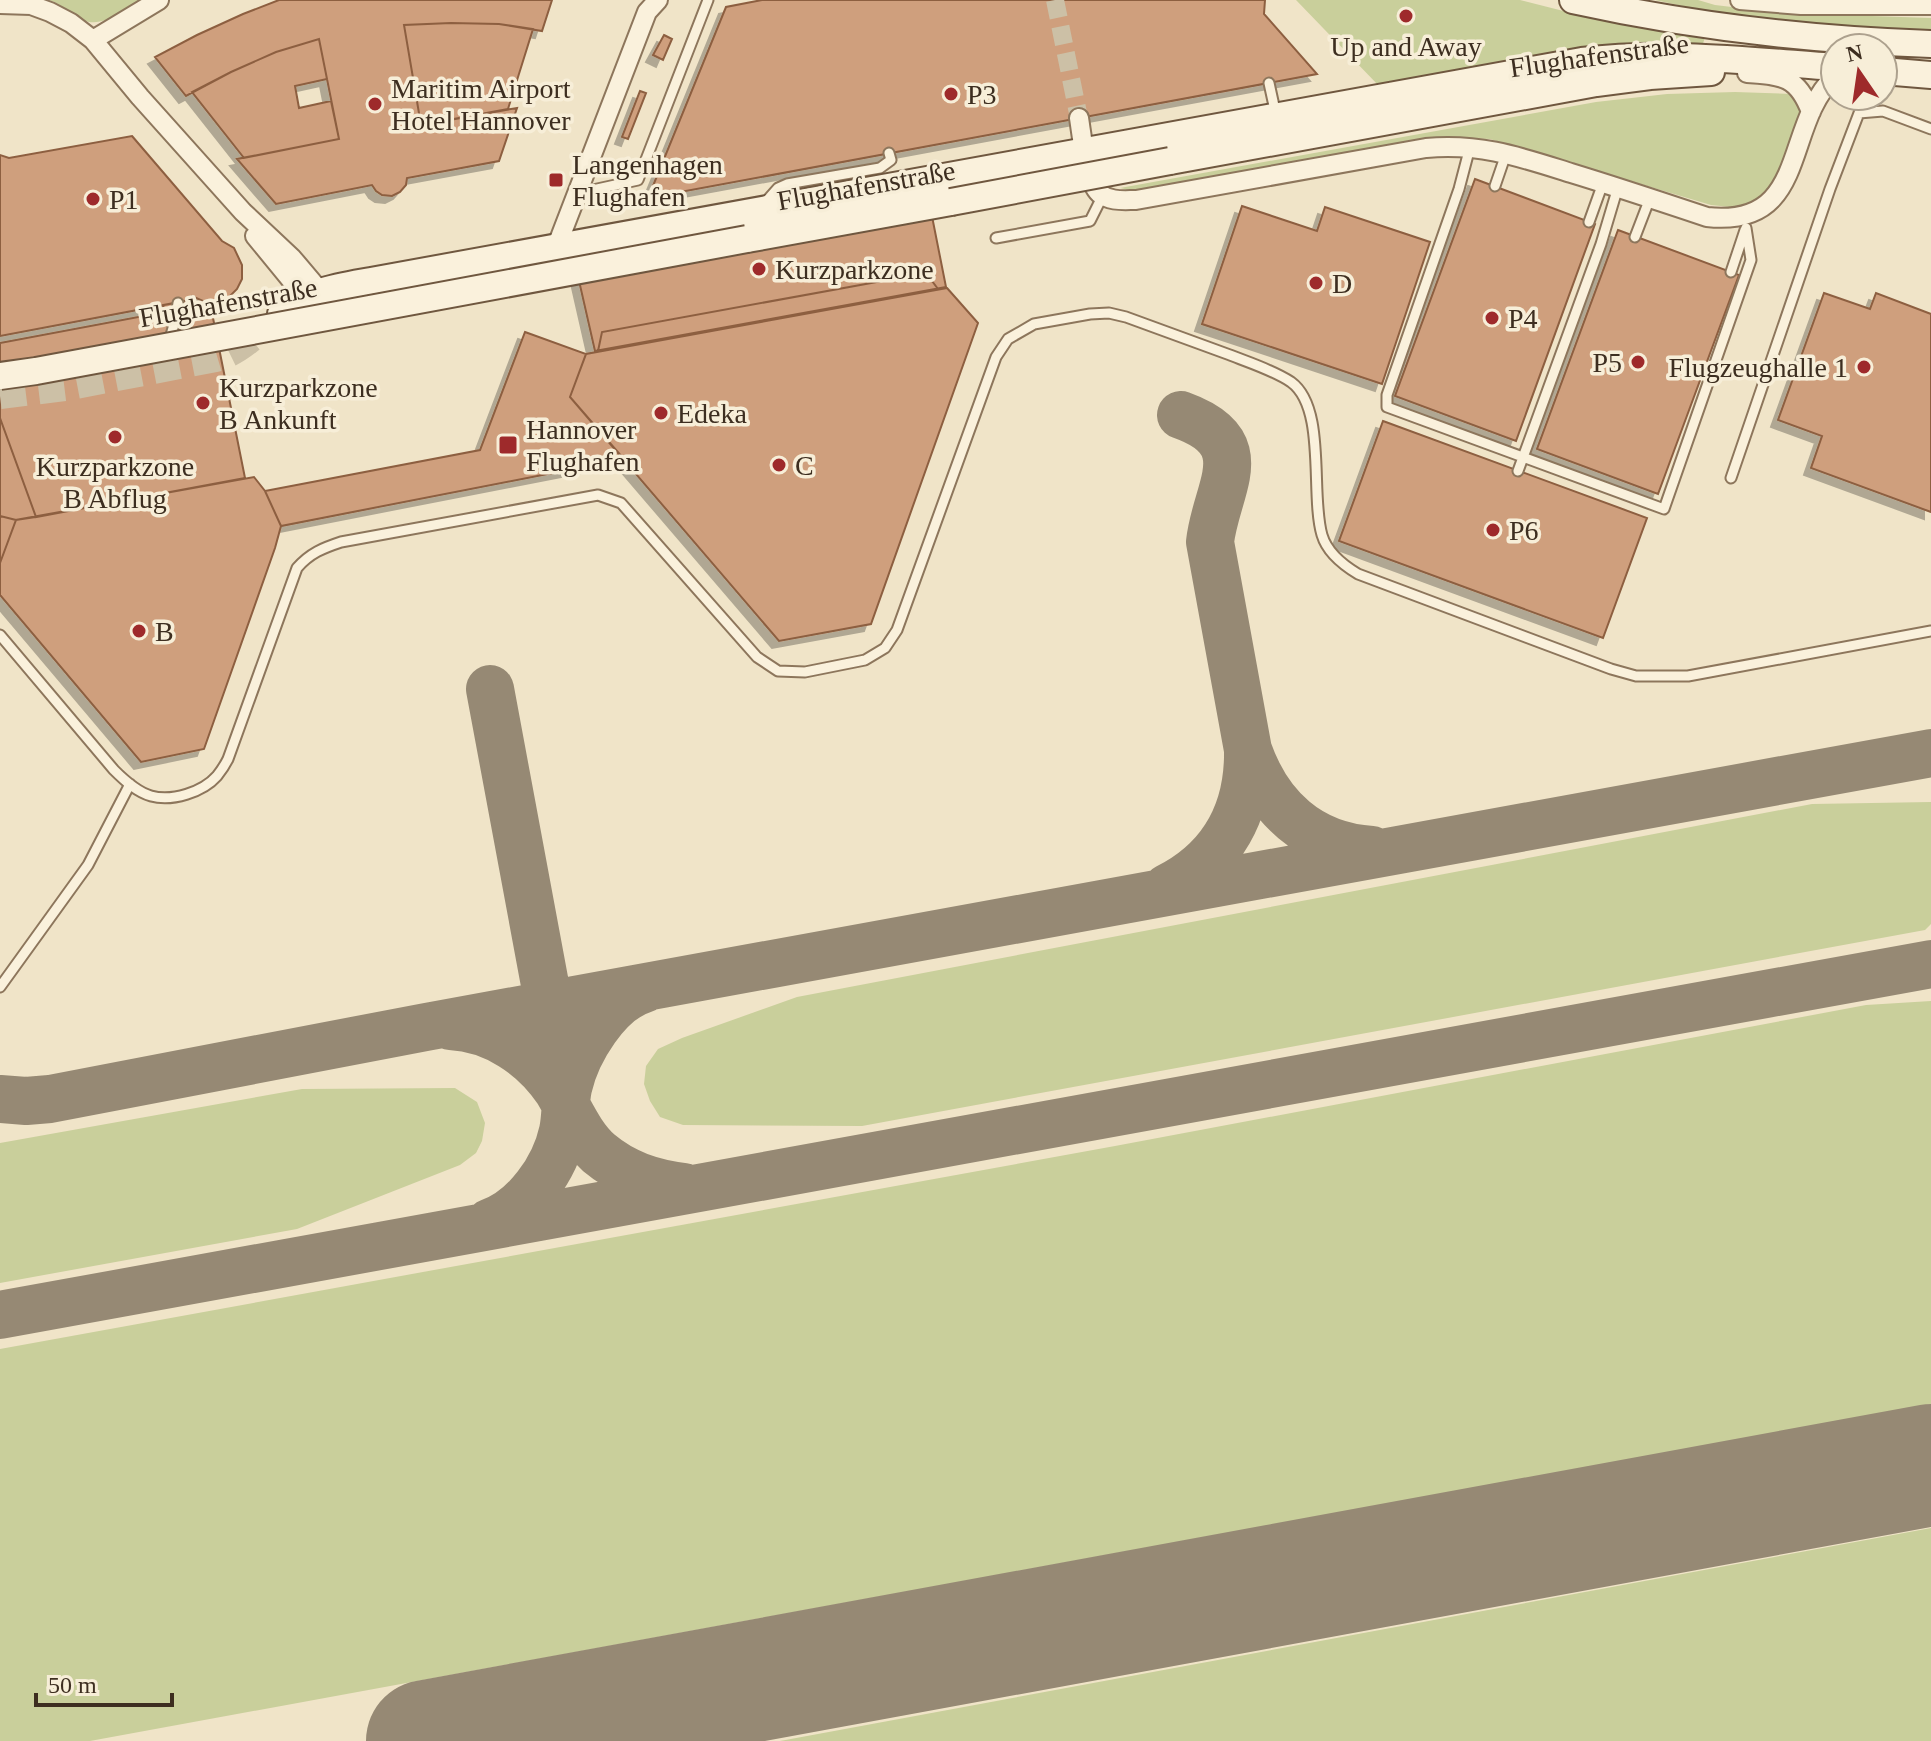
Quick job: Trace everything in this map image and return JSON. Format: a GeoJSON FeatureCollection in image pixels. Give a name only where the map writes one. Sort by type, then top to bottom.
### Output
{"type":"FeatureCollection","features":[{"type":"Feature","properties":{"kind":"main road","name":"Flughafenstraße"},"geometry":{"type":"LineString","coordinates":[[1573,0],[1731,27],[1839,39],[1931,44]]}},
{"type":"Feature","properties":{"kind":"main road","name":"Flughafenstraße"},"geometry":{"type":"LineString","coordinates":[[281,314],[313,294],[1582,61],[1700,57],[1819,66]]}},
{"type":"Feature","properties":{"kind":"main road","name":"Flughafenstraße"},"geometry":{"type":"LineString","coordinates":[[0,376],[1626,79],[1745,72],[1795,64]]}},
{"type":"Feature","properties":{"kind":"main road"},"geometry":{"type":"LineString","coordinates":[[1899,72],[1931,75]]}},
{"type":"Feature","properties":{"kind":"street"},"geometry":{"type":"LineString","coordinates":[[93,40],[159,0]]}},
{"type":"Feature","properties":{"kind":"street"},"geometry":{"type":"LineString","coordinates":[[556,248],[647,12],[656,0]]}},
{"type":"Feature","properties":{"kind":"street"},"geometry":{"type":"LineString","coordinates":[[1740,0],[1801,5],[1931,5]]}},
{"type":"Feature","properties":{"kind":"street"},"geometry":{"type":"LineString","coordinates":[[9,2],[50,12],[93,40],[243,212],[256,237],[313,294]]}},
{"type":"Feature","properties":{"kind":"street"},"geometry":{"type":"LineString","coordinates":[[1745,72],[1793,82],[1811,112]]}},
{"type":"Feature","properties":{"kind":"street"},"geometry":{"type":"LineString","coordinates":[[1079,118],[1091,179],[1098,192],[1116,201],[1452,145],[1506,154],[1707,217],[1748,221],[1779,193],[1819,98]]}},
{"type":"Feature","properties":{"kind":"lane"},"geometry":{"type":"LineString","coordinates":[[576,194],[638,180],[708,0]]}},
{"type":"Feature","properties":{"kind":"lane"},"geometry":{"type":"LineString","coordinates":[[1269,83],[1277,116]]}},
{"type":"Feature","properties":{"kind":"lane"},"geometry":{"type":"LineString","coordinates":[[1731,478],[1859,113],[1883,111],[1931,129]]}},
{"type":"Feature","properties":{"kind":"lane"},"geometry":{"type":"LineString","coordinates":[[1470,147],[1459,189],[1387,395],[1387,407],[1664,509],[1751,260],[1748,221]]}},
{"type":"Feature","properties":{"kind":"lane"},"geometry":{"type":"LineString","coordinates":[[759,211],[778,188],[880,168],[891,160],[889,153]]}},
{"type":"Feature","properties":{"kind":"lane"},"geometry":{"type":"LineString","coordinates":[[1495,186],[1506,154]]}},
{"type":"Feature","properties":{"kind":"lane"},"geometry":{"type":"LineString","coordinates":[[822,178],[831,171],[830,164]]}},
{"type":"Feature","properties":{"kind":"lane"},"geometry":{"type":"LineString","coordinates":[[1518,471],[1601,244],[1611,185]]}},
{"type":"Feature","properties":{"kind":"lane"},"geometry":{"type":"LineString","coordinates":[[1589,222],[1611,185]]}},
{"type":"Feature","properties":{"kind":"lane"},"geometry":{"type":"LineString","coordinates":[[996,238],[1090,221],[1103,195]]}},
{"type":"Feature","properties":{"kind":"lane"},"geometry":{"type":"LineString","coordinates":[[1635,237],[1650,198]]}},
{"type":"Feature","properties":{"kind":"lane"},"geometry":{"type":"LineString","coordinates":[[1731,272],[1748,221]]}},
{"type":"Feature","properties":{"kind":"lane"},"geometry":{"type":"LineString","coordinates":[[167,346],[178,303]]}},
{"type":"Feature","properties":{"kind":"lane"},"geometry":{"type":"LineString","coordinates":[[0,635],[114,770],[130,784],[153,797],[189,793],[217,776],[228,759],[297,568],[318,549],[341,542],[598,495],[621,503],[757,657],[778,671],[805,672],[865,660],[885,648],[897,630],[996,357],[1008,339],[1034,324],[1109,313],[1261,367],[1293,383],[1309,408],[1322,537],[1340,562],[1373,580],[1636,676],[1688,676],[1931,631]]}},
{"type":"Feature","properties":{"kind":"lane"},"geometry":{"type":"LineString","coordinates":[[0,987],[88,865],[130,784]]}},
{"type":"Feature","properties":{"kind":"green space"},"geometry":{"type":"Polygon","coordinates":[[[49,0],[142,0],[114,17],[90,22],[49,0]]]}},
{"type":"Feature","properties":{"kind":"green space"},"geometry":{"type":"Polygon","coordinates":[[[1296,0],[1520,0],[1587,17],[1705,37],[1702,47],[1379,86],[1296,0]]]}},
{"type":"Feature","properties":{"kind":"green space"},"geometry":{"type":"Polygon","coordinates":[[[1655,0],[1698,0],[1782,13],[1931,18],[1931,33],[1785,28],[1655,0]]]}},
{"type":"Feature","properties":{"kind":"green space"},"geometry":{"type":"Polygon","coordinates":[[[1667,94],[1791,94],[1799,101],[1799,119],[1778,176],[1752,204],[1730,207],[1711,205],[1490,139],[1437,137],[1134,191],[1120,188],[1596,102],[1667,94]]]}},
{"type":"Feature","properties":{"kind":"green space"},"geometry":{"type":"Polygon","coordinates":[[[1931,802],[1931,924],[1925,930],[862,1126],[683,1125],[660,1117],[644,1084],[646,1066],[658,1049],[797,997],[1812,804],[1931,802]]]}},
{"type":"Feature","properties":{"kind":"green space"},"geometry":{"type":"Polygon","coordinates":[[[1931,1001],[1931,1404],[90,1741],[0,1741],[0,1349],[1115,1146],[1866,1005],[1931,1001]]]}},
{"type":"Feature","properties":{"kind":"green space"},"geometry":{"type":"Polygon","coordinates":[[[455,1088],[477,1102],[485,1123],[476,1153],[460,1165],[297,1229],[0,1283],[0,1143],[302,1089],[455,1088]]]}},
{"type":"Feature","properties":{"kind":"green space"},"geometry":{"type":"Polygon","coordinates":[[[1931,1528],[1931,1741],[780,1741],[1931,1528]]]}},
{"type":"Feature","properties":{"kind":"building","name":"Maritim Airport Hotel Hannover"},"geometry":{"type":"Polygon","coordinates":[[[279,0],[552,0],[542,31],[499,24],[404,25],[421,125],[517,108],[499,161],[407,178],[406,185],[392,196],[382,195],[372,185],[276,204],[237,159],[339,139],[319,39],[276,52],[186,96],[155,57],[197,35],[279,0]]]}},
{"type":"Feature","properties":{"kind":"building","name":"P3"},"geometry":{"type":"Polygon","coordinates":[[[762,0],[1265,0],[1264,14],[1317,74],[648,198],[726,7],[762,0]]]}},
{"type":"Feature","properties":{"kind":"building"},"geometry":{"type":"Polygon","coordinates":[[[499,24],[533,29],[508,109],[421,125],[404,25],[499,24]]]}},
{"type":"Feature","properties":{"kind":"building"},"geometry":{"type":"Polygon","coordinates":[[[664,35],[672,39],[663,60],[653,55],[664,35]]]}},
{"type":"Feature","properties":{"kind":"building"},"geometry":{"type":"Polygon","coordinates":[[[319,39],[327,79],[295,86],[299,108],[331,101],[339,139],[244,158],[192,92],[276,52],[319,39]]]}},
{"type":"Feature","properties":{"kind":"building"},"geometry":{"type":"Polygon","coordinates":[[[640,91],[646,93],[628,139],[622,137],[640,91]]]}},
{"type":"Feature","properties":{"kind":"building","name":"P1"},"geometry":{"type":"Polygon","coordinates":[[[132,136],[222,241],[234,248],[242,265],[242,279],[237,289],[218,302],[205,302],[192,296],[190,300],[0,336],[0,155],[9,158],[132,136]]]}},
{"type":"Feature","properties":{"kind":"building","name":"P4"},"geometry":{"type":"Polygon","coordinates":[[[1475,179],[1595,224],[1516,441],[1395,396],[1475,179]]]}},
{"type":"Feature","properties":{"kind":"building","name":"Kurzparkzone"},"geometry":{"type":"Polygon","coordinates":[[[926,186],[946,287],[595,351],[572,250],[926,186]]]}},
{"type":"Feature","properties":{"kind":"building","name":"D"},"geometry":{"type":"Polygon","coordinates":[[[1242,206],[1317,231],[1325,207],[1430,242],[1382,384],[1202,324],[1242,206]]]}},
{"type":"Feature","properties":{"kind":"building","name":"P5"},"geometry":{"type":"Polygon","coordinates":[[[1618,230],[1739,275],[1658,494],[1537,449],[1618,230]]]}},
{"type":"Feature","properties":{"kind":"building"},"geometry":{"type":"Polygon","coordinates":[[[926,273],[938,289],[598,351],[602,332],[926,273]]]}},
{"type":"Feature","properties":{"kind":"building","name":"C"},"geometry":{"type":"Polygon","coordinates":[[[947,288],[978,323],[871,624],[779,641],[570,397],[586,354],[947,288]]]}},
{"type":"Feature","properties":{"kind":"building","name":"Flugzeughalle 1"},"geometry":{"type":"Polygon","coordinates":[[[1824,293],[1870,309],[1876,293],[1931,314],[1931,512],[1811,468],[1822,436],[1778,420],[1824,293]]]}},
{"type":"Feature","properties":{"kind":"building"},"geometry":{"type":"Polygon","coordinates":[[[190,300],[191,307],[210,303],[245,478],[36,517],[0,418],[0,343],[165,312],[163,305],[190,300]]]}},
{"type":"Feature","properties":{"kind":"building"},"geometry":{"type":"Polygon","coordinates":[[[525,332],[586,354],[570,397],[624,459],[281,526],[265,491],[480,450],[525,332]]]}},
{"type":"Feature","properties":{"kind":"building"},"geometry":{"type":"Polygon","coordinates":[[[0,418],[36,517],[16,520],[0,516],[0,418]]]}},
{"type":"Feature","properties":{"kind":"building","name":"P6"},"geometry":{"type":"Polygon","coordinates":[[[1383,421],[1647,518],[1603,638],[1339,541],[1383,421]]]}},
{"type":"Feature","properties":{"kind":"building","name":"B"},"geometry":{"type":"Polygon","coordinates":[[[254,477],[265,491],[281,526],[204,749],[141,762],[0,595],[0,563],[16,520],[254,477]]]}},
{"type":"Feature","properties":{"kind":"building"},"geometry":{"type":"Polygon","coordinates":[[[0,516],[16,520],[0,563],[0,516]]]}},
{"type":"Feature","properties":{"kind":"taxiway"},"geometry":{"type":"LineString","coordinates":[[1167,888],[1203,863],[1229,831],[1244,793],[1248,750],[1210,542],[1224,485],[1226,453],[1219,439],[1205,426],[1181,415]]}},
{"type":"Feature","properties":{"kind":"taxiway"},"geometry":{"type":"LineString","coordinates":[[490,689],[566,1106]]}},
{"type":"Feature","properties":{"kind":"taxiway"},"geometry":{"type":"LineString","coordinates":[[1248,750],[1267,789],[1294,820],[1329,841],[1372,850]]}},
{"type":"Feature","properties":{"kind":"taxiway"},"geometry":{"type":"LineString","coordinates":[[0,1099],[50,1099],[426,1027],[1931,753]]}},
{"type":"Feature","properties":{"kind":"taxiway"},"geometry":{"type":"LineString","coordinates":[[0,1315],[1931,964]]}},
{"type":"Feature","properties":{"kind":"taxiway"},"geometry":{"type":"LineString","coordinates":[[489,1223],[527,1198],[546,1173],[559,1145],[568,1088],[578,1059],[606,1016],[630,995],[644,989]]}},
{"type":"Feature","properties":{"kind":"taxiway"},"geometry":{"type":"LineString","coordinates":[[450,1026],[482,1032],[525,1055],[558,1091],[586,1139],[618,1167],[661,1183],[684,1187]]}},
{"type":"Feature","properties":{"kind":"runway"},"geometry":{"type":"LineString","coordinates":[[427,1741],[1931,1465]]}},
{"type":"Feature","properties":{"kind":"tunnel"},"geometry":{"type":"LineString","coordinates":[[1055,0],[1079,118]]}},
{"type":"Feature","properties":{"kind":"tunnel"},"geometry":{"type":"LineString","coordinates":[[0,396],[65,388],[216,359],[238,349],[269,324]]}},
{"type":"Feature","properties":{"kind":"place","name":"Up and Away"},"geometry":{"type":"Point","coordinates":[1406,16]}},
{"type":"Feature","properties":{"kind":"place","name":"P3"},"geometry":{"type":"Point","coordinates":[951,94]}},
{"type":"Feature","properties":{"kind":"place","name":"Maritim Airport Hotel Hannover"},"geometry":{"type":"Point","coordinates":[375,104]}},
{"type":"Feature","properties":{"kind":"place","name":"Langenhagen Flughafen"},"geometry":{"type":"Point","coordinates":[556,180]}},
{"type":"Feature","properties":{"kind":"place","name":"P1"},"geometry":{"type":"Point","coordinates":[93,199]}},
{"type":"Feature","properties":{"kind":"place","name":"Kurzparkzone"},"geometry":{"type":"Point","coordinates":[759,269]}},
{"type":"Feature","properties":{"kind":"place","name":"D"},"geometry":{"type":"Point","coordinates":[1316,283]}},
{"type":"Feature","properties":{"kind":"place","name":"P4"},"geometry":{"type":"Point","coordinates":[1492,318]}},
{"type":"Feature","properties":{"kind":"place","name":"P5"},"geometry":{"type":"Point","coordinates":[1638,362]}},
{"type":"Feature","properties":{"kind":"place","name":"Flugzeughalle 1"},"geometry":{"type":"Point","coordinates":[1864,367]}},
{"type":"Feature","properties":{"kind":"place","name":"Kurzparkzone B Ankunft"},"geometry":{"type":"Point","coordinates":[203,403]}},
{"type":"Feature","properties":{"kind":"place","name":"Edeka"},"geometry":{"type":"Point","coordinates":[661,413]}},
{"type":"Feature","properties":{"kind":"place","name":"Kurzparkzone B Abflug"},"geometry":{"type":"Point","coordinates":[115,437]}},
{"type":"Feature","properties":{"kind":"place","name":"Hannover Flughafen"},"geometry":{"type":"Point","coordinates":[508,445]}},
{"type":"Feature","properties":{"kind":"place","name":"C"},"geometry":{"type":"Point","coordinates":[779,465]}},
{"type":"Feature","properties":{"kind":"place","name":"P6"},"geometry":{"type":"Point","coordinates":[1493,530]}},
{"type":"Feature","properties":{"kind":"place","name":"B"},"geometry":{"type":"Point","coordinates":[139,631]}}]}
